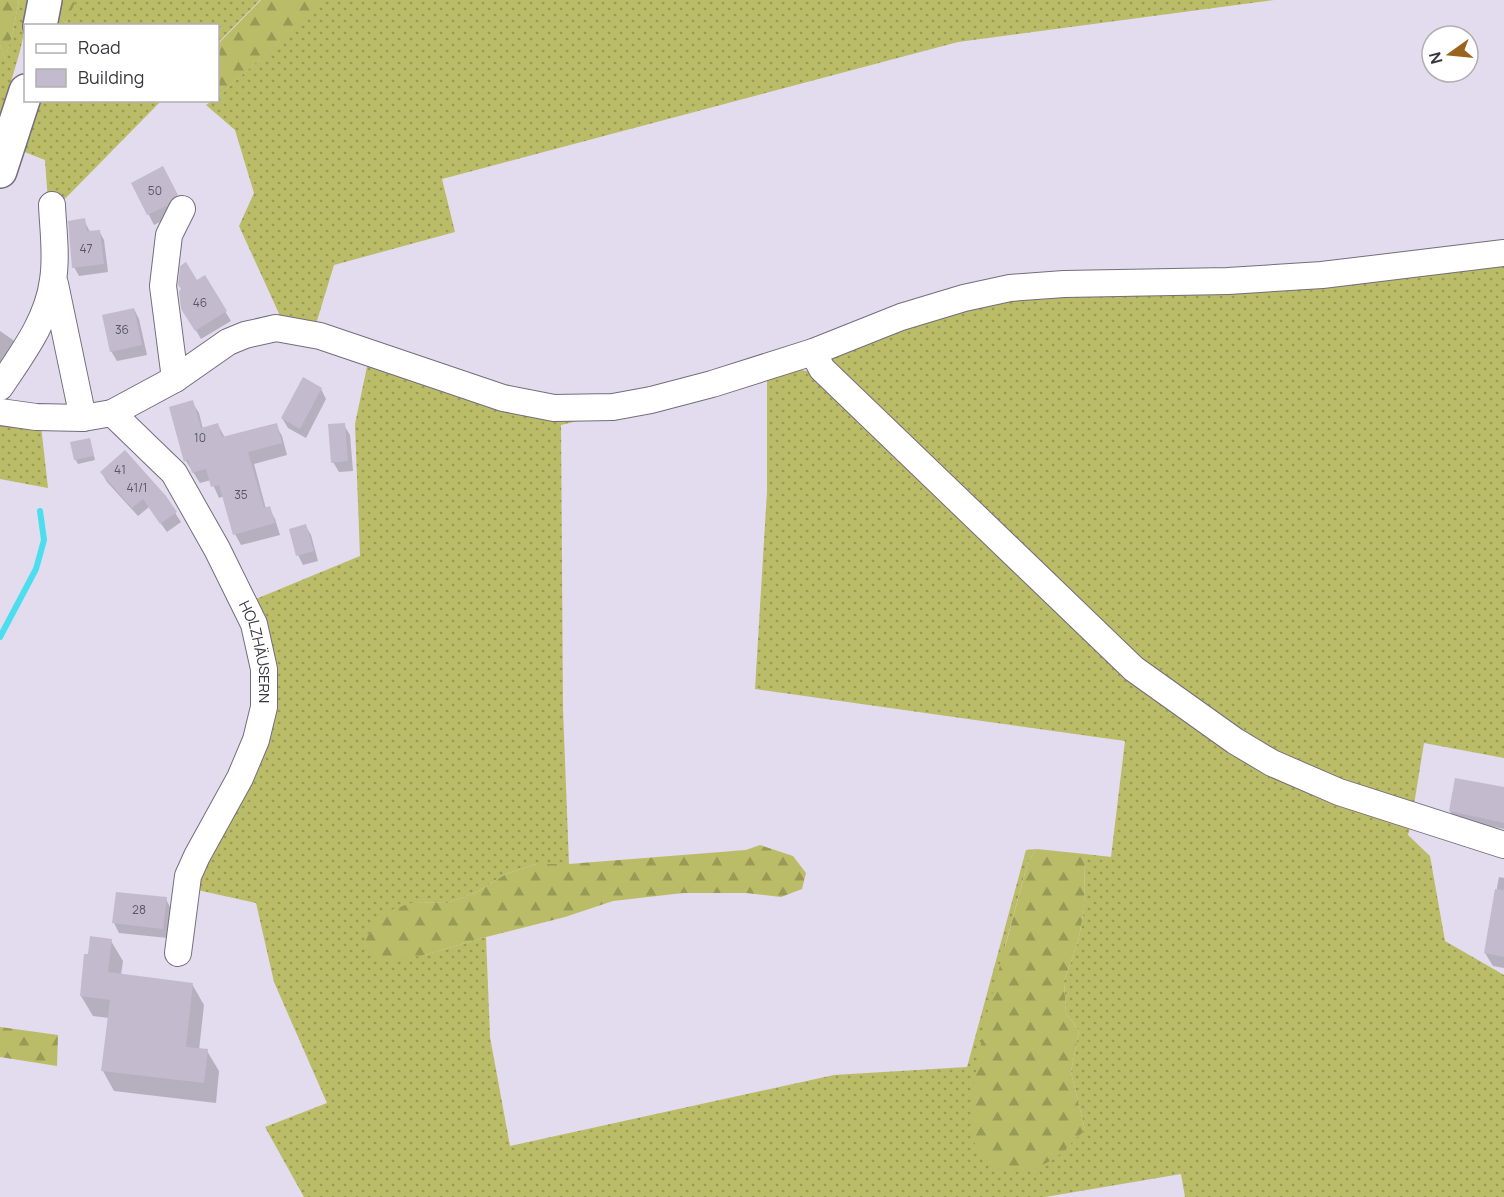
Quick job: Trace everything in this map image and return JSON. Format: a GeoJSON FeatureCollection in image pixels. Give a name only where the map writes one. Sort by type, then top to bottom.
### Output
{"type":"FeatureCollection","features":[{"type":"Feature","properties":{"kind":"main road"},"geometry":{"type":"LineString","coordinates":[[40,24],[45,0]]}},
{"type":"Feature","properties":{"kind":"main road"},"geometry":{"type":"LineString","coordinates":[[0,171],[24,98]]}},
{"type":"Feature","properties":{"kind":"street"},"geometry":{"type":"LineString","coordinates":[[52,205],[54,278],[83,418]]}},
{"type":"Feature","properties":{"kind":"street"},"geometry":{"type":"LineString","coordinates":[[175,379],[163,286],[169,235],[182,209]]}},
{"type":"Feature","properties":{"kind":"street"},"geometry":{"type":"LineString","coordinates":[[0,412],[36,417],[83,418],[112,413],[175,379],[210,353],[245,335],[276,328],[320,336],[503,398],[554,408],[613,407],[712,384],[813,352],[901,317],[964,298],[1010,288],[1064,284],[1228,281],[1322,275],[1504,252]]}},
{"type":"Feature","properties":{"kind":"street"},"geometry":{"type":"LineString","coordinates":[[0,387],[30,343],[48,305],[54,278]]}},
{"type":"Feature","properties":{"kind":"street"},"geometry":{"type":"LineString","coordinates":[[813,352],[822,369],[1080,618],[1134,669],[1175,699],[1235,741],[1272,763],[1310,780],[1404,814],[1504,844]]}},
{"type":"Feature","properties":{"kind":"street","name":"HOLZHÄUSERN"},"geometry":{"type":"LineString","coordinates":[[112,413],[174,473],[217,549],[254,624],[264,669],[264,707],[256,740],[240,778],[188,876],[178,953]]}},
{"type":"Feature","properties":{"kind":"green space"},"geometry":{"type":"Polygon","coordinates":[[[0,0],[19,0],[5,60],[0,45],[0,0]]]}},
{"type":"Feature","properties":{"kind":"green space"},"geometry":{"type":"Polygon","coordinates":[[[19,0],[31,0],[20,51],[0,119],[0,45],[5,59],[19,0]]]}},
{"type":"Feature","properties":{"kind":"green space"},"geometry":{"type":"Polygon","coordinates":[[[59,0],[76,0],[66,23],[57,13],[59,0]]]}},
{"type":"Feature","properties":{"kind":"green space"},"geometry":{"type":"Polygon","coordinates":[[[75,0],[260,0],[219,42],[219,24],[54,24],[57,13],[66,23],[75,0]]]}},
{"type":"Feature","properties":{"kind":"green space"},"geometry":{"type":"Polygon","coordinates":[[[261,0],[321,0],[323,4],[219,95],[219,43],[261,0]]]}},
{"type":"Feature","properties":{"kind":"green space"},"geometry":{"type":"Polygon","coordinates":[[[321,0],[1274,0],[958,42],[442,179],[455,232],[334,265],[316,324],[281,318],[239,226],[254,193],[235,130],[206,105],[210,102],[219,102],[219,95],[322,4],[321,0]]]}},
{"type":"Feature","properties":{"kind":"green space"},"geometry":{"type":"Polygon","coordinates":[[[35,102],[160,102],[49,215],[45,160],[22,151],[35,102]]]}},
{"type":"Feature","properties":{"kind":"green space"},"geometry":{"type":"Polygon","coordinates":[[[1504,257],[1504,758],[1424,743],[1413,811],[1275,759],[1136,664],[827,357],[995,295],[1504,257]]]}},
{"type":"Feature","properties":{"kind":"green space"},"geometry":{"type":"Polygon","coordinates":[[[369,357],[606,414],[561,425],[563,709],[569,864],[536,864],[506,874],[477,892],[447,903],[414,902],[421,956],[486,937],[490,1037],[510,1146],[834,1075],[967,1067],[1026,850],[1037,849],[1028,862],[1005,946],[1085,1130],[1071,1072],[1079,1031],[1066,1013],[1064,981],[1078,942],[1084,910],[1085,854],[1111,857],[1125,741],[755,689],[767,492],[767,376],[789,368],[813,372],[1129,679],[1411,824],[1408,835],[1430,856],[1445,941],[1504,975],[1504,1197],[1185,1197],[1181,1174],[1045,1197],[304,1197],[265,1127],[327,1103],[274,982],[256,903],[184,887],[260,709],[241,605],[360,556],[355,424],[369,357]]]}},
{"type":"Feature","properties":{"kind":"green space"},"geometry":{"type":"Polygon","coordinates":[[[0,412],[40,417],[48,488],[0,479],[0,412]]]}},
{"type":"Feature","properties":{"kind":"green space"},"geometry":{"type":"Polygon","coordinates":[[[760,845],[793,856],[806,873],[802,889],[781,897],[746,893],[683,893],[613,901],[565,917],[421,956],[379,961],[364,944],[371,929],[383,913],[414,902],[447,903],[477,892],[506,874],[536,864],[569,864],[746,850],[760,845]]]}},
{"type":"Feature","properties":{"kind":"green space"},"geometry":{"type":"Polygon","coordinates":[[[1037,849],[1085,854],[1084,910],[1078,942],[1064,981],[1066,1013],[1079,1031],[1071,1072],[1085,1130],[1056,1158],[1032,1170],[998,1168],[986,1161],[971,1137],[974,1084],[985,1021],[1028,862],[1037,849]]]}},
{"type":"Feature","properties":{"kind":"green space"},"geometry":{"type":"Polygon","coordinates":[[[0,1027],[58,1035],[57,1066],[0,1057],[0,1027]]]}},
{"type":"Feature","properties":{"kind":"building"},"geometry":{"type":"Polygon","coordinates":[[[163,166],[178,195],[173,197],[167,206],[147,215],[131,183],[163,166]]]}},
{"type":"Feature","properties":{"kind":"building"},"geometry":{"type":"Polygon","coordinates":[[[85,218],[87,231],[100,230],[104,264],[72,268],[68,221],[85,218]]]}},
{"type":"Feature","properties":{"kind":"building"},"geometry":{"type":"Polygon","coordinates":[[[186,262],[197,280],[205,275],[227,311],[195,331],[181,309],[179,291],[181,289],[178,285],[180,266],[186,262]]]}},
{"type":"Feature","properties":{"kind":"building"},"geometry":{"type":"Polygon","coordinates":[[[134,308],[142,345],[110,352],[102,315],[134,308]]]}},
{"type":"Feature","properties":{"kind":"building"},"geometry":{"type":"Polygon","coordinates":[[[303,377],[322,388],[300,429],[281,418],[303,377]]]}},
{"type":"Feature","properties":{"kind":"building"},"geometry":{"type":"Polygon","coordinates":[[[193,400],[201,428],[218,423],[222,437],[277,423],[282,443],[248,452],[264,508],[270,506],[275,523],[233,535],[219,485],[211,487],[206,469],[192,473],[188,459],[184,462],[169,407],[193,400]]]}},
{"type":"Feature","properties":{"kind":"building"},"geometry":{"type":"Polygon","coordinates":[[[345,423],[348,461],[331,463],[328,424],[345,423]]]}},
{"type":"Feature","properties":{"kind":"building"},"geometry":{"type":"Polygon","coordinates":[[[90,438],[94,456],[74,460],[70,442],[90,438]]]}},
{"type":"Feature","properties":{"kind":"building"},"geometry":{"type":"Polygon","coordinates":[[[125,450],[166,496],[177,512],[160,524],[143,499],[132,508],[100,472],[125,450]]]}},
{"type":"Feature","properties":{"kind":"building"},"geometry":{"type":"Polygon","coordinates":[[[306,524],[314,551],[296,556],[289,529],[306,524]]]}},
{"type":"Feature","properties":{"kind":"building"},"geometry":{"type":"Polygon","coordinates":[[[1455,778],[1504,787],[1504,823],[1449,811],[1455,778]]]}},
{"type":"Feature","properties":{"kind":"building"},"geometry":{"type":"Polygon","coordinates":[[[1495,889],[1504,890],[1504,957],[1484,953],[1495,889]]]}},
{"type":"Feature","properties":{"kind":"building"},"geometry":{"type":"Polygon","coordinates":[[[116,892],[167,897],[163,929],[112,923],[116,892]]]}},
{"type":"Feature","properties":{"kind":"building"},"geometry":{"type":"Polygon","coordinates":[[[90,936],[112,939],[108,972],[193,983],[186,1047],[208,1049],[204,1083],[101,1071],[110,1000],[80,996],[84,954],[88,954],[90,936]]]}},
{"type":"Feature","properties":{"kind":"waterway"},"geometry":{"type":"LineString","coordinates":[[0,637],[36,569],[44,540],[40,511]]}}]}
